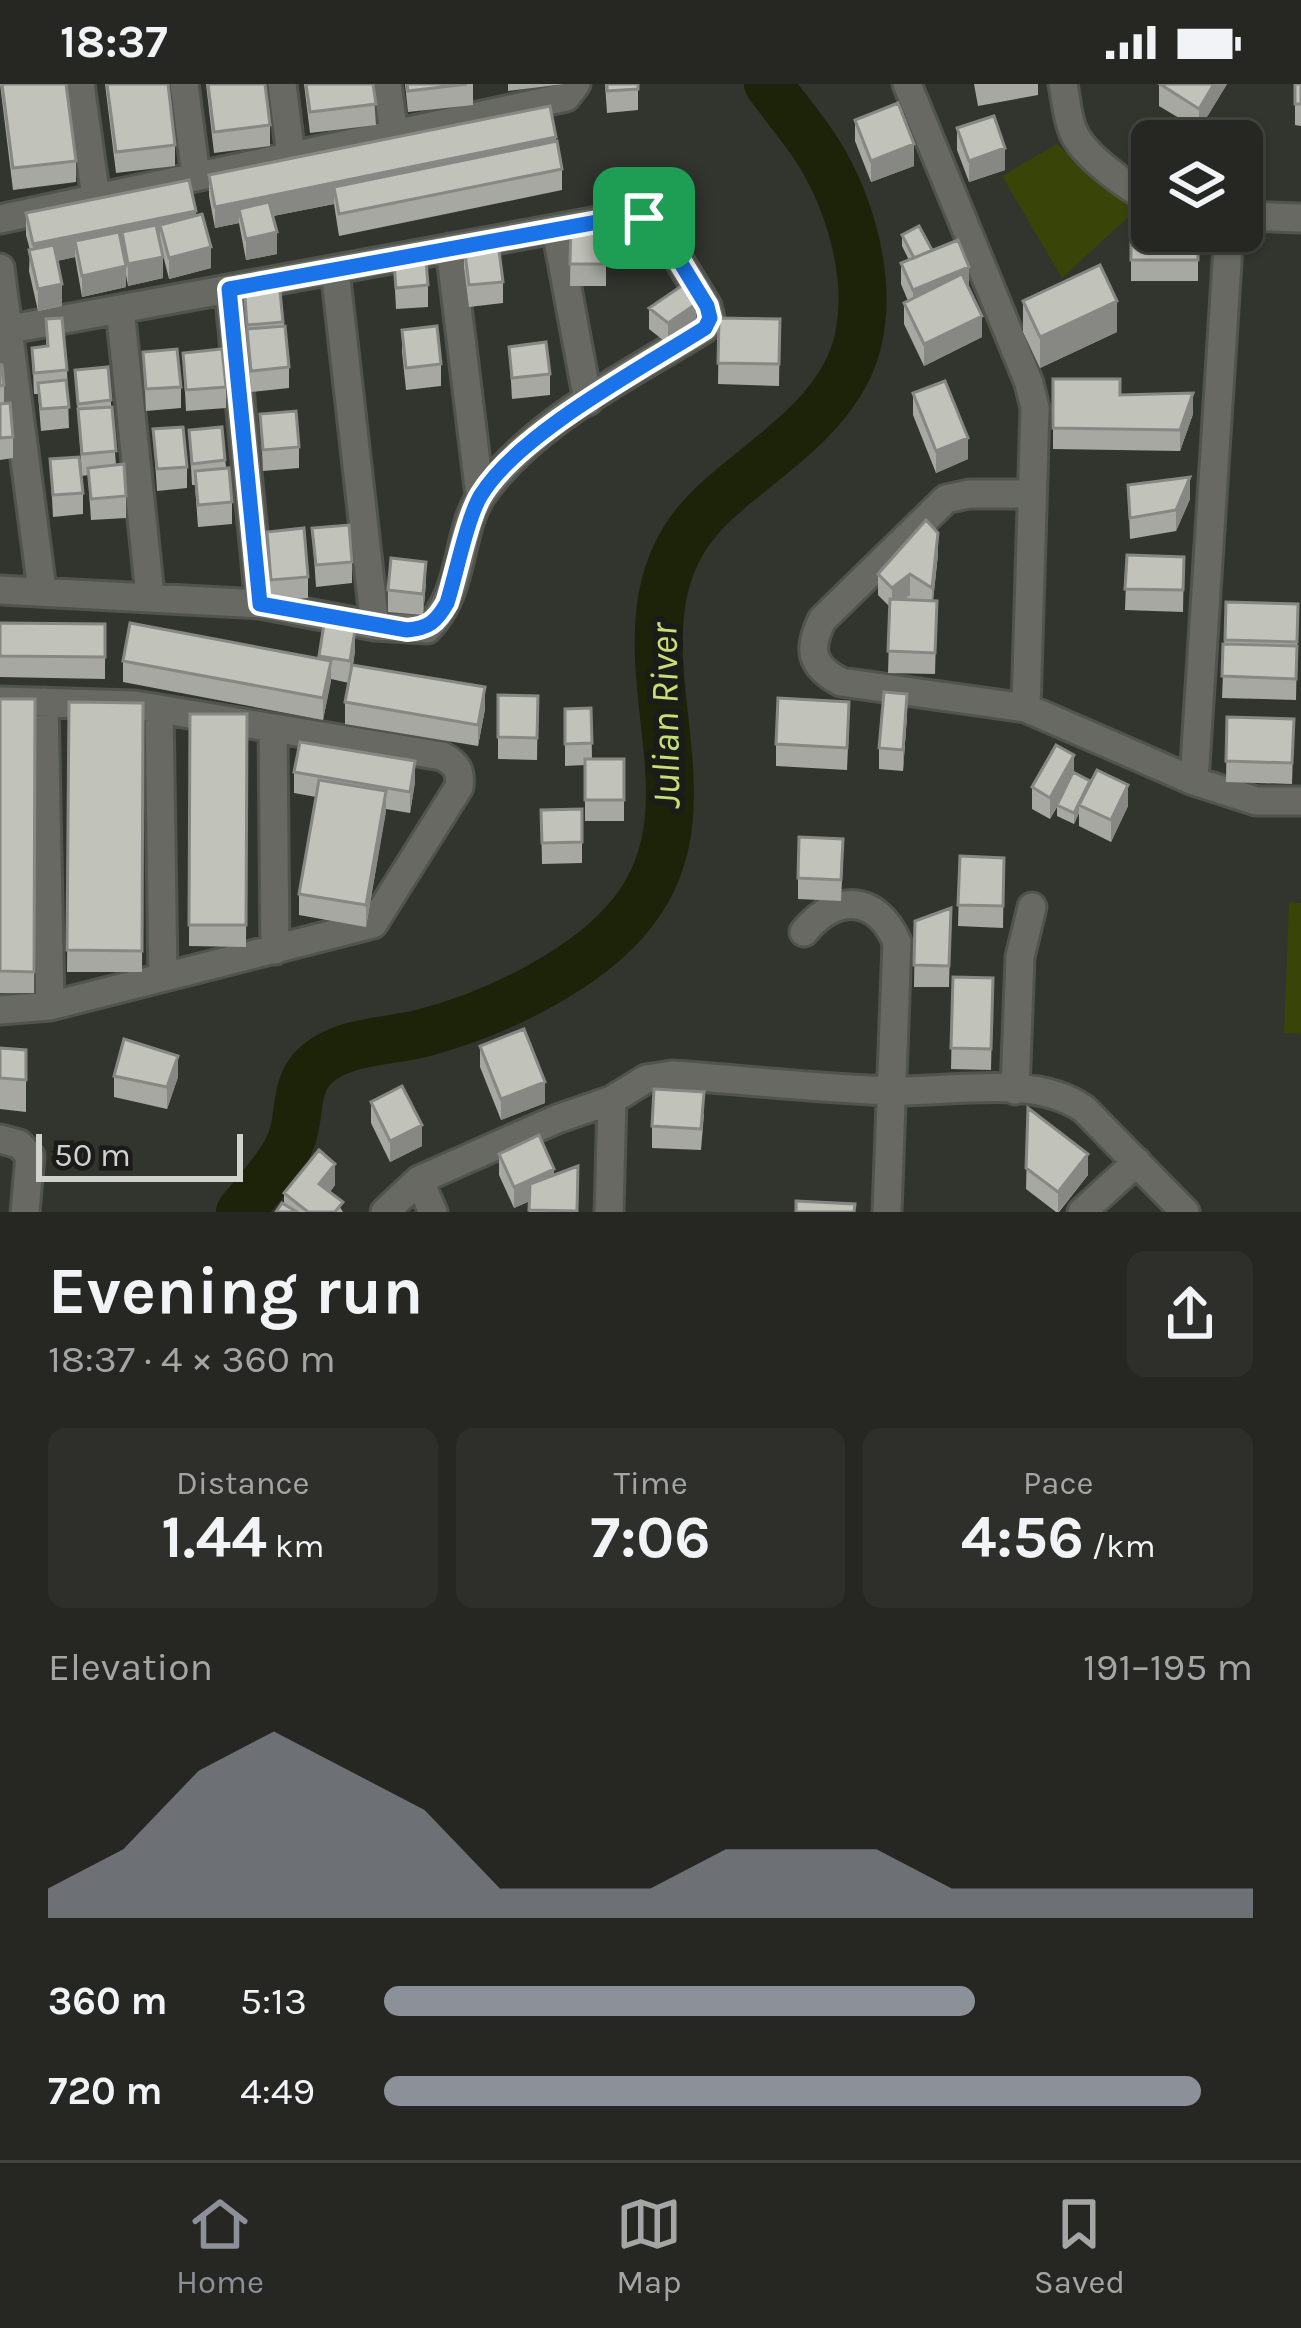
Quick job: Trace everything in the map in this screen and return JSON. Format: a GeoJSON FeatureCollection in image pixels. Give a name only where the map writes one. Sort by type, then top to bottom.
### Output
{"type":"FeatureCollection","features":[{"type":"Feature","properties":{"kind":"street"},"geometry":{"type":"LineString","coordinates":[[80,84],[96,198]]}},
{"type":"Feature","properties":{"kind":"street"},"geometry":{"type":"LineString","coordinates":[[184,84],[196,177]]}},
{"type":"Feature","properties":{"kind":"street"},"geometry":{"type":"LineString","coordinates":[[282,84],[291,156]]}},
{"type":"Feature","properties":{"kind":"street"},"geometry":{"type":"LineString","coordinates":[[387,84],[394,134]]}},
{"type":"Feature","properties":{"kind":"street"},"geometry":{"type":"LineString","coordinates":[[488,84],[492,113]]}},
{"type":"Feature","properties":{"kind":"street"},"geometry":{"type":"LineString","coordinates":[[0,219],[566,97],[576,84]]}},
{"type":"Feature","properties":{"kind":"street"},"geometry":{"type":"LineString","coordinates":[[907,84],[1033,395],[1026,708]]}},
{"type":"Feature","properties":{"kind":"street"},"geometry":{"type":"LineString","coordinates":[[1063,84],[1073,131],[1081,145],[1131,190]]}},
{"type":"Feature","properties":{"kind":"street"},"geometry":{"type":"LineString","coordinates":[[1263,217],[1301,218]]}},
{"type":"Feature","properties":{"kind":"street"},"geometry":{"type":"LineString","coordinates":[[3,330],[556,229],[644,218],[660,229],[707,306],[710,318],[705,328],[527,445],[480,496]]}},
{"type":"Feature","properties":{"kind":"street"},"geometry":{"type":"LineString","coordinates":[[556,229],[588,401]]}},
{"type":"Feature","properties":{"kind":"street"},"geometry":{"type":"LineString","coordinates":[[0,590],[260,604],[375,626],[427,628],[447,603],[480,496],[450,248]]}},
{"type":"Feature","properties":{"kind":"street"},"geometry":{"type":"LineString","coordinates":[[1194,781],[1228,252]]}},
{"type":"Feature","properties":{"kind":"street"},"geometry":{"type":"LineString","coordinates":[[0,268],[3,330],[42,590]]}},
{"type":"Feature","properties":{"kind":"street"},"geometry":{"type":"LineString","coordinates":[[335,270],[375,626]]}},
{"type":"Feature","properties":{"kind":"street"},"geometry":{"type":"LineString","coordinates":[[229,289],[260,604]]}},
{"type":"Feature","properties":{"kind":"street"},"geometry":{"type":"LineString","coordinates":[[120,309],[150,596]]}},
{"type":"Feature","properties":{"kind":"street"},"geometry":{"type":"LineString","coordinates":[[1032,494],[969,494],[946,500],[822,620],[813,640],[814,656],[827,675],[842,682],[1026,708],[1194,781],[1256,801],[1301,801]]}},
{"type":"Feature","properties":{"kind":"street"},"geometry":{"type":"LineString","coordinates":[[0,701],[158,709],[442,756],[454,762],[460,773],[459,788],[373,924],[50,1006],[0,1010]]}},
{"type":"Feature","properties":{"kind":"street"},"geometry":{"type":"LineString","coordinates":[[44,702],[50,1006]]}},
{"type":"Feature","properties":{"kind":"street"},"geometry":{"type":"LineString","coordinates":[[158,709],[164,976]]}},
{"type":"Feature","properties":{"kind":"street"},"geometry":{"type":"LineString","coordinates":[[273,730],[275,950]]}},
{"type":"Feature","properties":{"kind":"street"},"geometry":{"type":"LineString","coordinates":[[804,932],[814,919],[838,906],[871,906],[886,918],[897,942],[887,1212]]}},
{"type":"Feature","properties":{"kind":"street"},"geometry":{"type":"LineString","coordinates":[[1015,1090],[1018,972],[1032,908]]}},
{"type":"Feature","properties":{"kind":"street"},"geometry":{"type":"LineString","coordinates":[[385,1212],[419,1180],[661,1075],[892,1091],[1015,1090],[1064,1096],[1084,1109],[1185,1212]]}},
{"type":"Feature","properties":{"kind":"street"},"geometry":{"type":"LineString","coordinates":[[609,1212],[612,1100]]}},
{"type":"Feature","properties":{"kind":"street"},"geometry":{"type":"LineString","coordinates":[[0,1139],[19,1144],[30,1156],[25,1212]]}},
{"type":"Feature","properties":{"kind":"street"},"geometry":{"type":"LineString","coordinates":[[1082,1212],[1137,1162]]}},
{"type":"Feature","properties":{"kind":"street"},"geometry":{"type":"LineString","coordinates":[[419,1180],[433,1212]]}},
{"type":"Feature","properties":{"kind":"green space"},"geometry":{"type":"Polygon","coordinates":[[[1057,144],[1131,208],[1131,215],[1062,278],[1002,176],[1057,144]]]}},
{"type":"Feature","properties":{"kind":"green space"},"geometry":{"type":"Polygon","coordinates":[[[1289,902],[1301,903],[1301,1034],[1284,1033],[1289,902]]]}},
{"type":"Feature","properties":{"kind":"building"},"geometry":{"type":"Polygon","coordinates":[[[2,84],[66,84],[76,161],[13,168],[2,84]]]}},
{"type":"Feature","properties":{"kind":"building"},"geometry":{"type":"Polygon","coordinates":[[[107,84],[168,84],[175,145],[116,152],[107,84]]]}},
{"type":"Feature","properties":{"kind":"building"},"geometry":{"type":"Polygon","coordinates":[[[208,84],[265,84],[270,125],[214,132],[208,84]]]}},
{"type":"Feature","properties":{"kind":"building"},"geometry":{"type":"Polygon","coordinates":[[[306,84],[373,84],[376,104],[310,112],[306,84]]]}},
{"type":"Feature","properties":{"kind":"building"},"geometry":{"type":"Polygon","coordinates":[[[407,84],[467,84],[408,91],[407,84]]]}},
{"type":"Feature","properties":{"kind":"building"},"geometry":{"type":"Polygon","coordinates":[[[607,84],[638,84],[638,89],[607,91],[607,84]]]}},
{"type":"Feature","properties":{"kind":"building"},"geometry":{"type":"Polygon","coordinates":[[[1160,84],[1214,84],[1199,109],[1160,84]]]}},
{"type":"Feature","properties":{"kind":"building"},"geometry":{"type":"Polygon","coordinates":[[[1295,84],[1301,84],[1301,104],[1295,104],[1295,84]]]}},
{"type":"Feature","properties":{"kind":"building"},"geometry":{"type":"Polygon","coordinates":[[[898,103],[914,144],[871,161],[855,120],[898,103]]]}},
{"type":"Feature","properties":{"kind":"building"},"geometry":{"type":"Polygon","coordinates":[[[550,106],[556,137],[215,207],[209,175],[550,106]]]}},
{"type":"Feature","properties":{"kind":"building"},"geometry":{"type":"Polygon","coordinates":[[[994,116],[1005,148],[969,161],[957,128],[994,116]]]}},
{"type":"Feature","properties":{"kind":"building"},"geometry":{"type":"Polygon","coordinates":[[[557,141],[562,169],[339,214],[334,187],[557,141]]]}},
{"type":"Feature","properties":{"kind":"building"},"geometry":{"type":"Polygon","coordinates":[[[189,180],[196,211],[33,244],[26,213],[189,180]]]}},
{"type":"Feature","properties":{"kind":"building"},"geometry":{"type":"Polygon","coordinates":[[[269,202],[277,232],[246,239],[239,209],[269,202]]]}},
{"type":"Feature","properties":{"kind":"building"},"geometry":{"type":"Polygon","coordinates":[[[202,214],[211,247],[169,258],[160,225],[202,214]]]}},
{"type":"Feature","properties":{"kind":"building"},"geometry":{"type":"Polygon","coordinates":[[[571,218],[606,218],[606,264],[570,264],[571,218]]]}},
{"type":"Feature","properties":{"kind":"building"},"geometry":{"type":"Polygon","coordinates":[[[156,225],[163,257],[128,264],[122,232],[156,225]]]}},
{"type":"Feature","properties":{"kind":"building"},"geometry":{"type":"Polygon","coordinates":[[[919,226],[932,250],[914,258],[902,235],[919,226]]]}},
{"type":"Feature","properties":{"kind":"building"},"geometry":{"type":"Polygon","coordinates":[[[119,232],[126,266],[82,276],[75,241],[119,232]]]}},
{"type":"Feature","properties":{"kind":"building"},"geometry":{"type":"Polygon","coordinates":[[[958,240],[969,267],[913,290],[901,263],[958,240]]]}},
{"type":"Feature","properties":{"kind":"building"},"geometry":{"type":"Polygon","coordinates":[[[498,242],[503,282],[469,285],[464,245],[498,242]]]}},
{"type":"Feature","properties":{"kind":"building"},"geometry":{"type":"Polygon","coordinates":[[[54,245],[62,284],[38,289],[29,250],[54,245]]]}},
{"type":"Feature","properties":{"kind":"building"},"geometry":{"type":"Polygon","coordinates":[[[425,248],[428,285],[396,288],[393,251],[425,248]]]}},
{"type":"Feature","properties":{"kind":"building"},"geometry":{"type":"Polygon","coordinates":[[[1131,252],[1198,252],[1198,260],[1131,260],[1131,252]]]}},
{"type":"Feature","properties":{"kind":"building"},"geometry":{"type":"Polygon","coordinates":[[[1100,265],[1117,301],[1040,337],[1023,301],[1100,265]]]}},
{"type":"Feature","properties":{"kind":"building"},"geometry":{"type":"Polygon","coordinates":[[[962,274],[982,316],[924,344],[904,303],[962,274]]]}},
{"type":"Feature","properties":{"kind":"building"},"geometry":{"type":"Polygon","coordinates":[[[279,281],[283,322],[247,325],[244,284],[279,281]]]}},
{"type":"Feature","properties":{"kind":"building"},"geometry":{"type":"Polygon","coordinates":[[[683,285],[696,304],[668,323],[649,308],[683,285]]]}},
{"type":"Feature","properties":{"kind":"building"},"geometry":{"type":"Polygon","coordinates":[[[62,318],[67,370],[34,373],[32,348],[48,346],[46,319],[62,318]]]}},
{"type":"Feature","properties":{"kind":"building"},"geometry":{"type":"Polygon","coordinates":[[[719,318],[780,319],[779,364],[718,363],[719,318]]]}},
{"type":"Feature","properties":{"kind":"building"},"geometry":{"type":"Polygon","coordinates":[[[285,326],[289,367],[251,371],[247,329],[285,326]]]}},
{"type":"Feature","properties":{"kind":"building"},"geometry":{"type":"Polygon","coordinates":[[[437,326],[441,364],[406,368],[402,330],[437,326]]]}},
{"type":"Feature","properties":{"kind":"building"},"geometry":{"type":"Polygon","coordinates":[[[546,342],[550,374],[512,378],[509,347],[546,342]]]}},
{"type":"Feature","properties":{"kind":"building"},"geometry":{"type":"Polygon","coordinates":[[[177,349],[181,387],[146,389],[143,352],[177,349]]]}},
{"type":"Feature","properties":{"kind":"building"},"geometry":{"type":"Polygon","coordinates":[[[222,349],[226,387],[186,390],[183,353],[222,349]]]}},
{"type":"Feature","properties":{"kind":"building"},"geometry":{"type":"Polygon","coordinates":[[[108,367],[111,400],[78,404],[75,370],[108,367]]]}},
{"type":"Feature","properties":{"kind":"building"},"geometry":{"type":"Polygon","coordinates":[[[1053,379],[1120,379],[1120,395],[1193,393],[1180,430],[1053,428],[1053,379]]]}},
{"type":"Feature","properties":{"kind":"building"},"geometry":{"type":"Polygon","coordinates":[[[66,380],[69,407],[41,409],[38,383],[66,380]]]}},
{"type":"Feature","properties":{"kind":"building"},"geometry":{"type":"Polygon","coordinates":[[[945,381],[968,438],[936,451],[913,393],[945,381]]]}},
{"type":"Feature","properties":{"kind":"building"},"geometry":{"type":"Polygon","coordinates":[[[10,403],[13,437],[0,438],[0,404],[10,403]]]}},
{"type":"Feature","properties":{"kind":"building"},"geometry":{"type":"Polygon","coordinates":[[[112,407],[116,451],[82,454],[78,409],[112,407]]]}},
{"type":"Feature","properties":{"kind":"building"},"geometry":{"type":"Polygon","coordinates":[[[296,411],[299,447],[263,450],[260,414],[296,411]]]}},
{"type":"Feature","properties":{"kind":"building"},"geometry":{"type":"Polygon","coordinates":[[[183,427],[187,467],[157,469],[153,429],[183,427]]]}},
{"type":"Feature","properties":{"kind":"building"},"geometry":{"type":"Polygon","coordinates":[[[222,427],[225,460],[192,464],[189,430],[222,427]]]}},
{"type":"Feature","properties":{"kind":"building"},"geometry":{"type":"Polygon","coordinates":[[[79,457],[83,493],[53,495],[50,459],[79,457]]]}},
{"type":"Feature","properties":{"kind":"building"},"geometry":{"type":"Polygon","coordinates":[[[124,464],[126,496],[91,499],[88,468],[124,464]]]}},
{"type":"Feature","properties":{"kind":"building"},"geometry":{"type":"Polygon","coordinates":[[[229,468],[232,502],[198,505],[195,471],[229,468]]]}},
{"type":"Feature","properties":{"kind":"building"},"geometry":{"type":"Polygon","coordinates":[[[1190,477],[1176,510],[1130,518],[1128,485],[1190,477]]]}},
{"type":"Feature","properties":{"kind":"building"},"geometry":{"type":"Polygon","coordinates":[[[926,520],[938,533],[932,588],[910,574],[892,588],[878,574],[926,520]]]}},
{"type":"Feature","properties":{"kind":"building"},"geometry":{"type":"Polygon","coordinates":[[[349,525],[352,562],[316,565],[312,528],[349,525]]]}},
{"type":"Feature","properties":{"kind":"building"},"geometry":{"type":"Polygon","coordinates":[[[304,528],[308,577],[271,580],[267,532],[304,528]]]}},
{"type":"Feature","properties":{"kind":"building"},"geometry":{"type":"Polygon","coordinates":[[[1127,555],[1184,557],[1183,590],[1125,589],[1127,555]]]}},
{"type":"Feature","properties":{"kind":"building"},"geometry":{"type":"Polygon","coordinates":[[[391,558],[426,562],[423,594],[388,590],[391,558]]]}},
{"type":"Feature","properties":{"kind":"building"},"geometry":{"type":"Polygon","coordinates":[[[890,599],[937,601],[935,653],[888,651],[890,599]]]}},
{"type":"Feature","properties":{"kind":"building"},"geometry":{"type":"Polygon","coordinates":[[[1226,602],[1298,604],[1297,642],[1225,640],[1226,602]]]}},
{"type":"Feature","properties":{"kind":"building"},"geometry":{"type":"Polygon","coordinates":[[[0,623],[105,624],[105,657],[0,656],[0,623]]]}},
{"type":"Feature","properties":{"kind":"building"},"geometry":{"type":"Polygon","coordinates":[[[130,623],[331,661],[323,698],[123,661],[130,623]]]}},
{"type":"Feature","properties":{"kind":"building"},"geometry":{"type":"Polygon","coordinates":[[[324,624],[355,630],[350,661],[319,656],[324,624]]]}},
{"type":"Feature","properties":{"kind":"building"},"geometry":{"type":"Polygon","coordinates":[[[1223,644],[1297,646],[1296,679],[1222,676],[1223,644]]]}},
{"type":"Feature","properties":{"kind":"building"},"geometry":{"type":"Polygon","coordinates":[[[352,665],[485,687],[478,725],[345,702],[352,665]]]}},
{"type":"Feature","properties":{"kind":"building"},"geometry":{"type":"Polygon","coordinates":[[[884,692],[907,694],[903,750],[879,748],[884,692]]]}},
{"type":"Feature","properties":{"kind":"building"},"geometry":{"type":"Polygon","coordinates":[[[498,695],[538,696],[537,738],[498,737],[498,695]]]}},
{"type":"Feature","properties":{"kind":"building"},"geometry":{"type":"Polygon","coordinates":[[[778,698],[849,702],[847,748],[776,744],[778,698]]]}},
{"type":"Feature","properties":{"kind":"building"},"geometry":{"type":"Polygon","coordinates":[[[0,699],[35,699],[34,972],[0,971],[0,699]]]}},
{"type":"Feature","properties":{"kind":"building"},"geometry":{"type":"Polygon","coordinates":[[[69,702],[143,703],[142,951],[67,950],[69,702]]]}},
{"type":"Feature","properties":{"kind":"building"},"geometry":{"type":"Polygon","coordinates":[[[591,708],[592,743],[565,744],[565,709],[591,708]]]}},
{"type":"Feature","properties":{"kind":"building"},"geometry":{"type":"Polygon","coordinates":[[[190,714],[247,714],[246,925],[189,925],[190,714]]]}},
{"type":"Feature","properties":{"kind":"building"},"geometry":{"type":"Polygon","coordinates":[[[1227,717],[1294,719],[1292,763],[1226,761],[1227,717]]]}},
{"type":"Feature","properties":{"kind":"building"},"geometry":{"type":"Polygon","coordinates":[[[300,742],[415,761],[410,792],[294,772],[300,742]]]}},
{"type":"Feature","properties":{"kind":"building"},"geometry":{"type":"Polygon","coordinates":[[[1056,745],[1074,755],[1050,798],[1032,787],[1056,745]]]}},
{"type":"Feature","properties":{"kind":"building"},"geometry":{"type":"Polygon","coordinates":[[[585,759],[624,759],[624,800],[585,800],[585,759]]]}},
{"type":"Feature","properties":{"kind":"building"},"geometry":{"type":"Polygon","coordinates":[[[1097,770],[1128,785],[1111,820],[1079,805],[1097,770]]]}},
{"type":"Feature","properties":{"kind":"building"},"geometry":{"type":"Polygon","coordinates":[[[1073,772],[1090,781],[1074,813],[1057,805],[1073,772]]]}},
{"type":"Feature","properties":{"kind":"building"},"geometry":{"type":"Polygon","coordinates":[[[319,780],[386,791],[366,905],[299,894],[319,780]]]}},
{"type":"Feature","properties":{"kind":"building"},"geometry":{"type":"Polygon","coordinates":[[[582,809],[582,842],[542,843],[541,810],[582,809]]]}},
{"type":"Feature","properties":{"kind":"building"},"geometry":{"type":"Polygon","coordinates":[[[799,837],[843,839],[841,880],[798,878],[799,837]]]}},
{"type":"Feature","properties":{"kind":"building"},"geometry":{"type":"Polygon","coordinates":[[[960,856],[1004,858],[1003,906],[958,905],[960,856]]]}},
{"type":"Feature","properties":{"kind":"building"},"geometry":{"type":"Polygon","coordinates":[[[951,908],[949,966],[914,965],[915,921],[951,908]]]}},
{"type":"Feature","properties":{"kind":"building"},"geometry":{"type":"Polygon","coordinates":[[[953,977],[993,978],[991,1049],[951,1048],[953,977]]]}},
{"type":"Feature","properties":{"kind":"building"},"geometry":{"type":"Polygon","coordinates":[[[524,1029],[545,1082],[501,1099],[480,1046],[524,1029]]]}},
{"type":"Feature","properties":{"kind":"building"},"geometry":{"type":"Polygon","coordinates":[[[124,1039],[178,1056],[167,1087],[114,1076],[124,1039]]]}},
{"type":"Feature","properties":{"kind":"building"},"geometry":{"type":"Polygon","coordinates":[[[0,1048],[26,1050],[26,1080],[0,1078],[0,1048]]]}},
{"type":"Feature","properties":{"kind":"building"},"geometry":{"type":"Polygon","coordinates":[[[402,1086],[422,1125],[390,1141],[371,1102],[402,1086]]]}},
{"type":"Feature","properties":{"kind":"building"},"geometry":{"type":"Polygon","coordinates":[[[654,1089],[704,1092],[701,1129],[652,1126],[654,1089]]]}},
{"type":"Feature","properties":{"kind":"building"},"geometry":{"type":"Polygon","coordinates":[[[1028,1108],[1088,1154],[1058,1192],[1026,1168],[1028,1108]]]}},
{"type":"Feature","properties":{"kind":"building"},"geometry":{"type":"Polygon","coordinates":[[[539,1135],[554,1169],[514,1187],[499,1154],[539,1135]]]}},
{"type":"Feature","properties":{"kind":"building"},"geometry":{"type":"Polygon","coordinates":[[[319,1150],[335,1164],[319,1184],[343,1202],[335,1212],[308,1212],[284,1193],[319,1150]]]}},
{"type":"Feature","properties":{"kind":"building"},"geometry":{"type":"Polygon","coordinates":[[[578,1166],[577,1211],[529,1210],[530,1184],[578,1166]]]}},
{"type":"Feature","properties":{"kind":"building"},"geometry":{"type":"Polygon","coordinates":[[[796,1201],[855,1204],[854,1212],[796,1212],[796,1201]]]}},
{"type":"Feature","properties":{"kind":"building"},"geometry":{"type":"Polygon","coordinates":[[[282,1203],[297,1212],[276,1212],[282,1203]]]}},
{"type":"Feature","properties":{"kind":"waterway","name":"Julian River"},"geometry":{"type":"LineString","coordinates":[[240,1212],[288,1147],[303,1085],[323,1059],[350,1047],[450,1025],[537,987],[614,933],[655,875],[670,798],[659,634],[670,570],[703,514],[793,437],[830,398],[856,349],[861,320],[859,260],[843,201],[817,150],[768,84]]}},
{"type":"Feature","properties":{"kind":"route"},"geometry":{"type":"LineString","coordinates":[[625,217],[644,218],[660,229],[707,306],[710,318],[705,328],[527,445],[480,496],[439,617],[427,628],[407,630],[260,604],[229,289],[625,217]]}}]}
